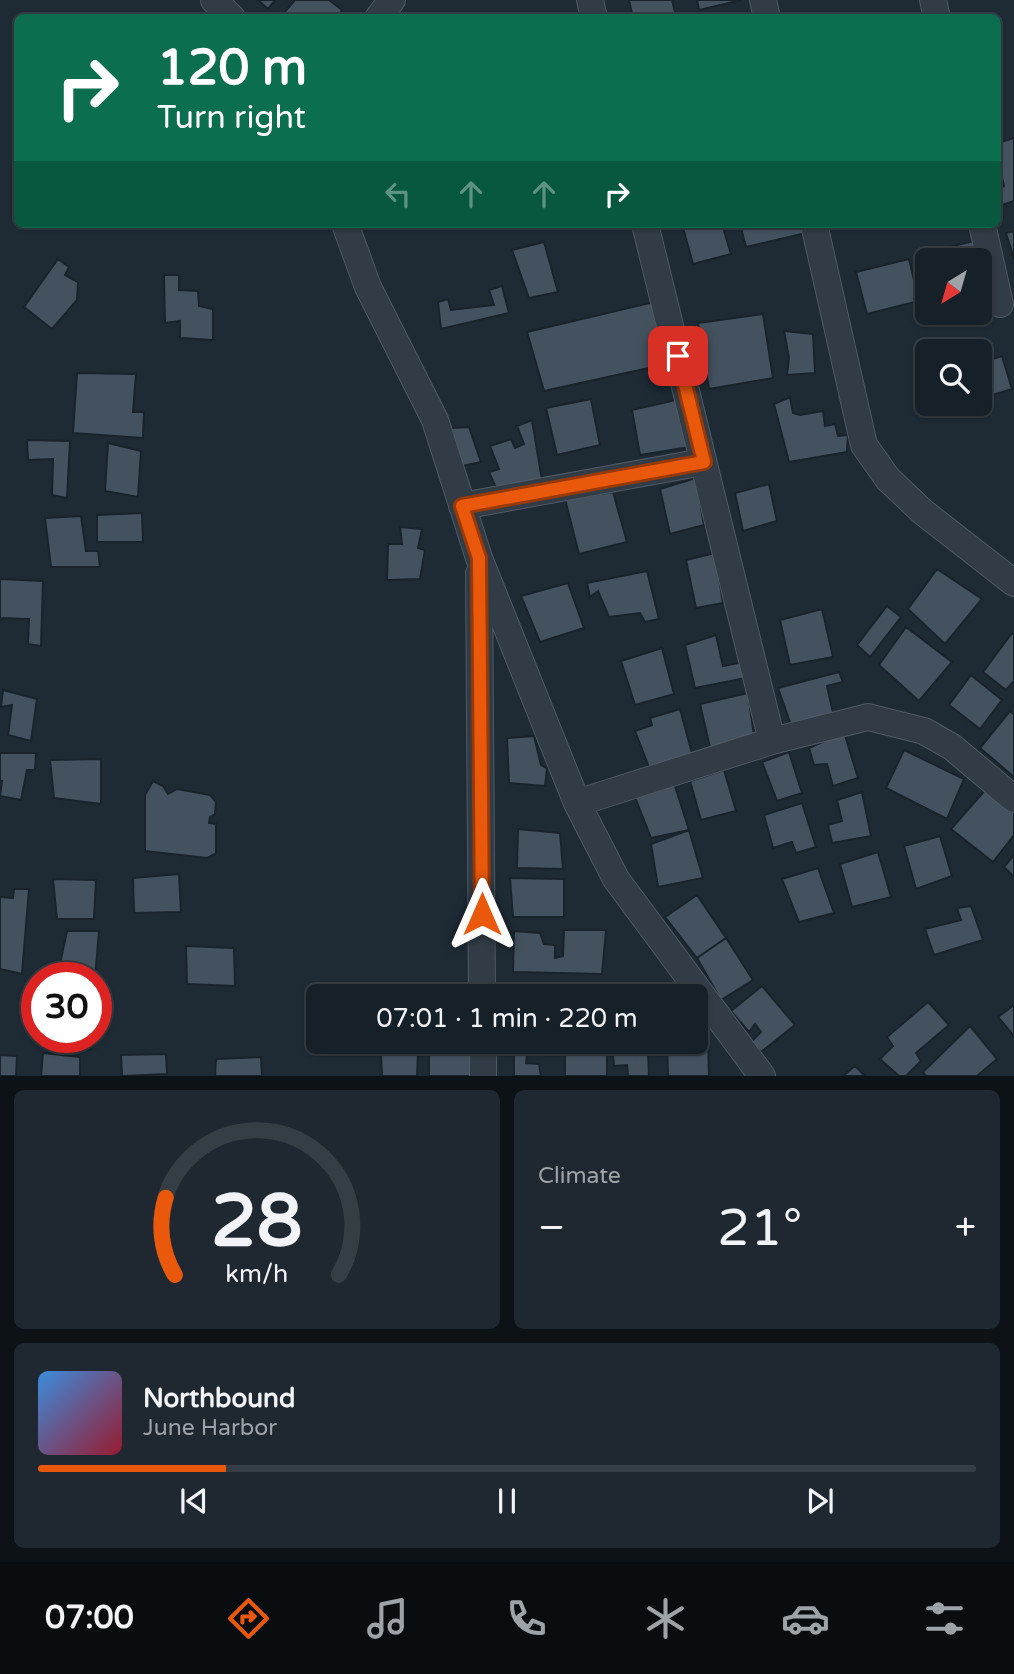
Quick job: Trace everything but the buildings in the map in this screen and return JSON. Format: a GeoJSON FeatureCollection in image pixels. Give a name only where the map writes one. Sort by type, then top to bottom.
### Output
{"type":"FeatureCollection","features":[{"type":"Feature","properties":{"kind":"street"},"geometry":{"type":"LineString","coordinates":[[214,0],[228,14]]}},
{"type":"Feature","properties":{"kind":"street"},"geometry":{"type":"LineString","coordinates":[[381,14],[392,0]]}},
{"type":"Feature","properties":{"kind":"street"},"geometry":{"type":"LineString","coordinates":[[346,228],[368,287],[435,421],[479,558],[577,803],[616,879],[762,1076]]}},
{"type":"Feature","properties":{"kind":"street"},"geometry":{"type":"LineString","coordinates":[[646,228],[772,741]]}},
{"type":"Feature","properties":{"kind":"street"},"geometry":{"type":"LineString","coordinates":[[815,228],[864,445],[888,479],[923,512],[1014,583]]}},
{"type":"Feature","properties":{"kind":"street"},"geometry":{"type":"LineString","coordinates":[[983,228],[1000,304]]}},
{"type":"Feature","properties":{"kind":"street"},"geometry":{"type":"LineString","coordinates":[[462,506],[704,462]]}},
{"type":"Feature","properties":{"kind":"street"},"geometry":{"type":"LineString","coordinates":[[479,558],[482,984]]}},
{"type":"Feature","properties":{"kind":"street"},"geometry":{"type":"LineString","coordinates":[[577,803],[772,741],[868,718],[924,731],[951,747],[1014,799]]}},
{"type":"Feature","properties":{"kind":"street"},"geometry":{"type":"LineString","coordinates":[[483,1054],[483,1076]]}},
{"type":"Feature","properties":{"kind":"route"},"geometry":{"type":"LineString","coordinates":[[482,914],[479,558],[462,506],[704,462],[678,356]]}}]}
